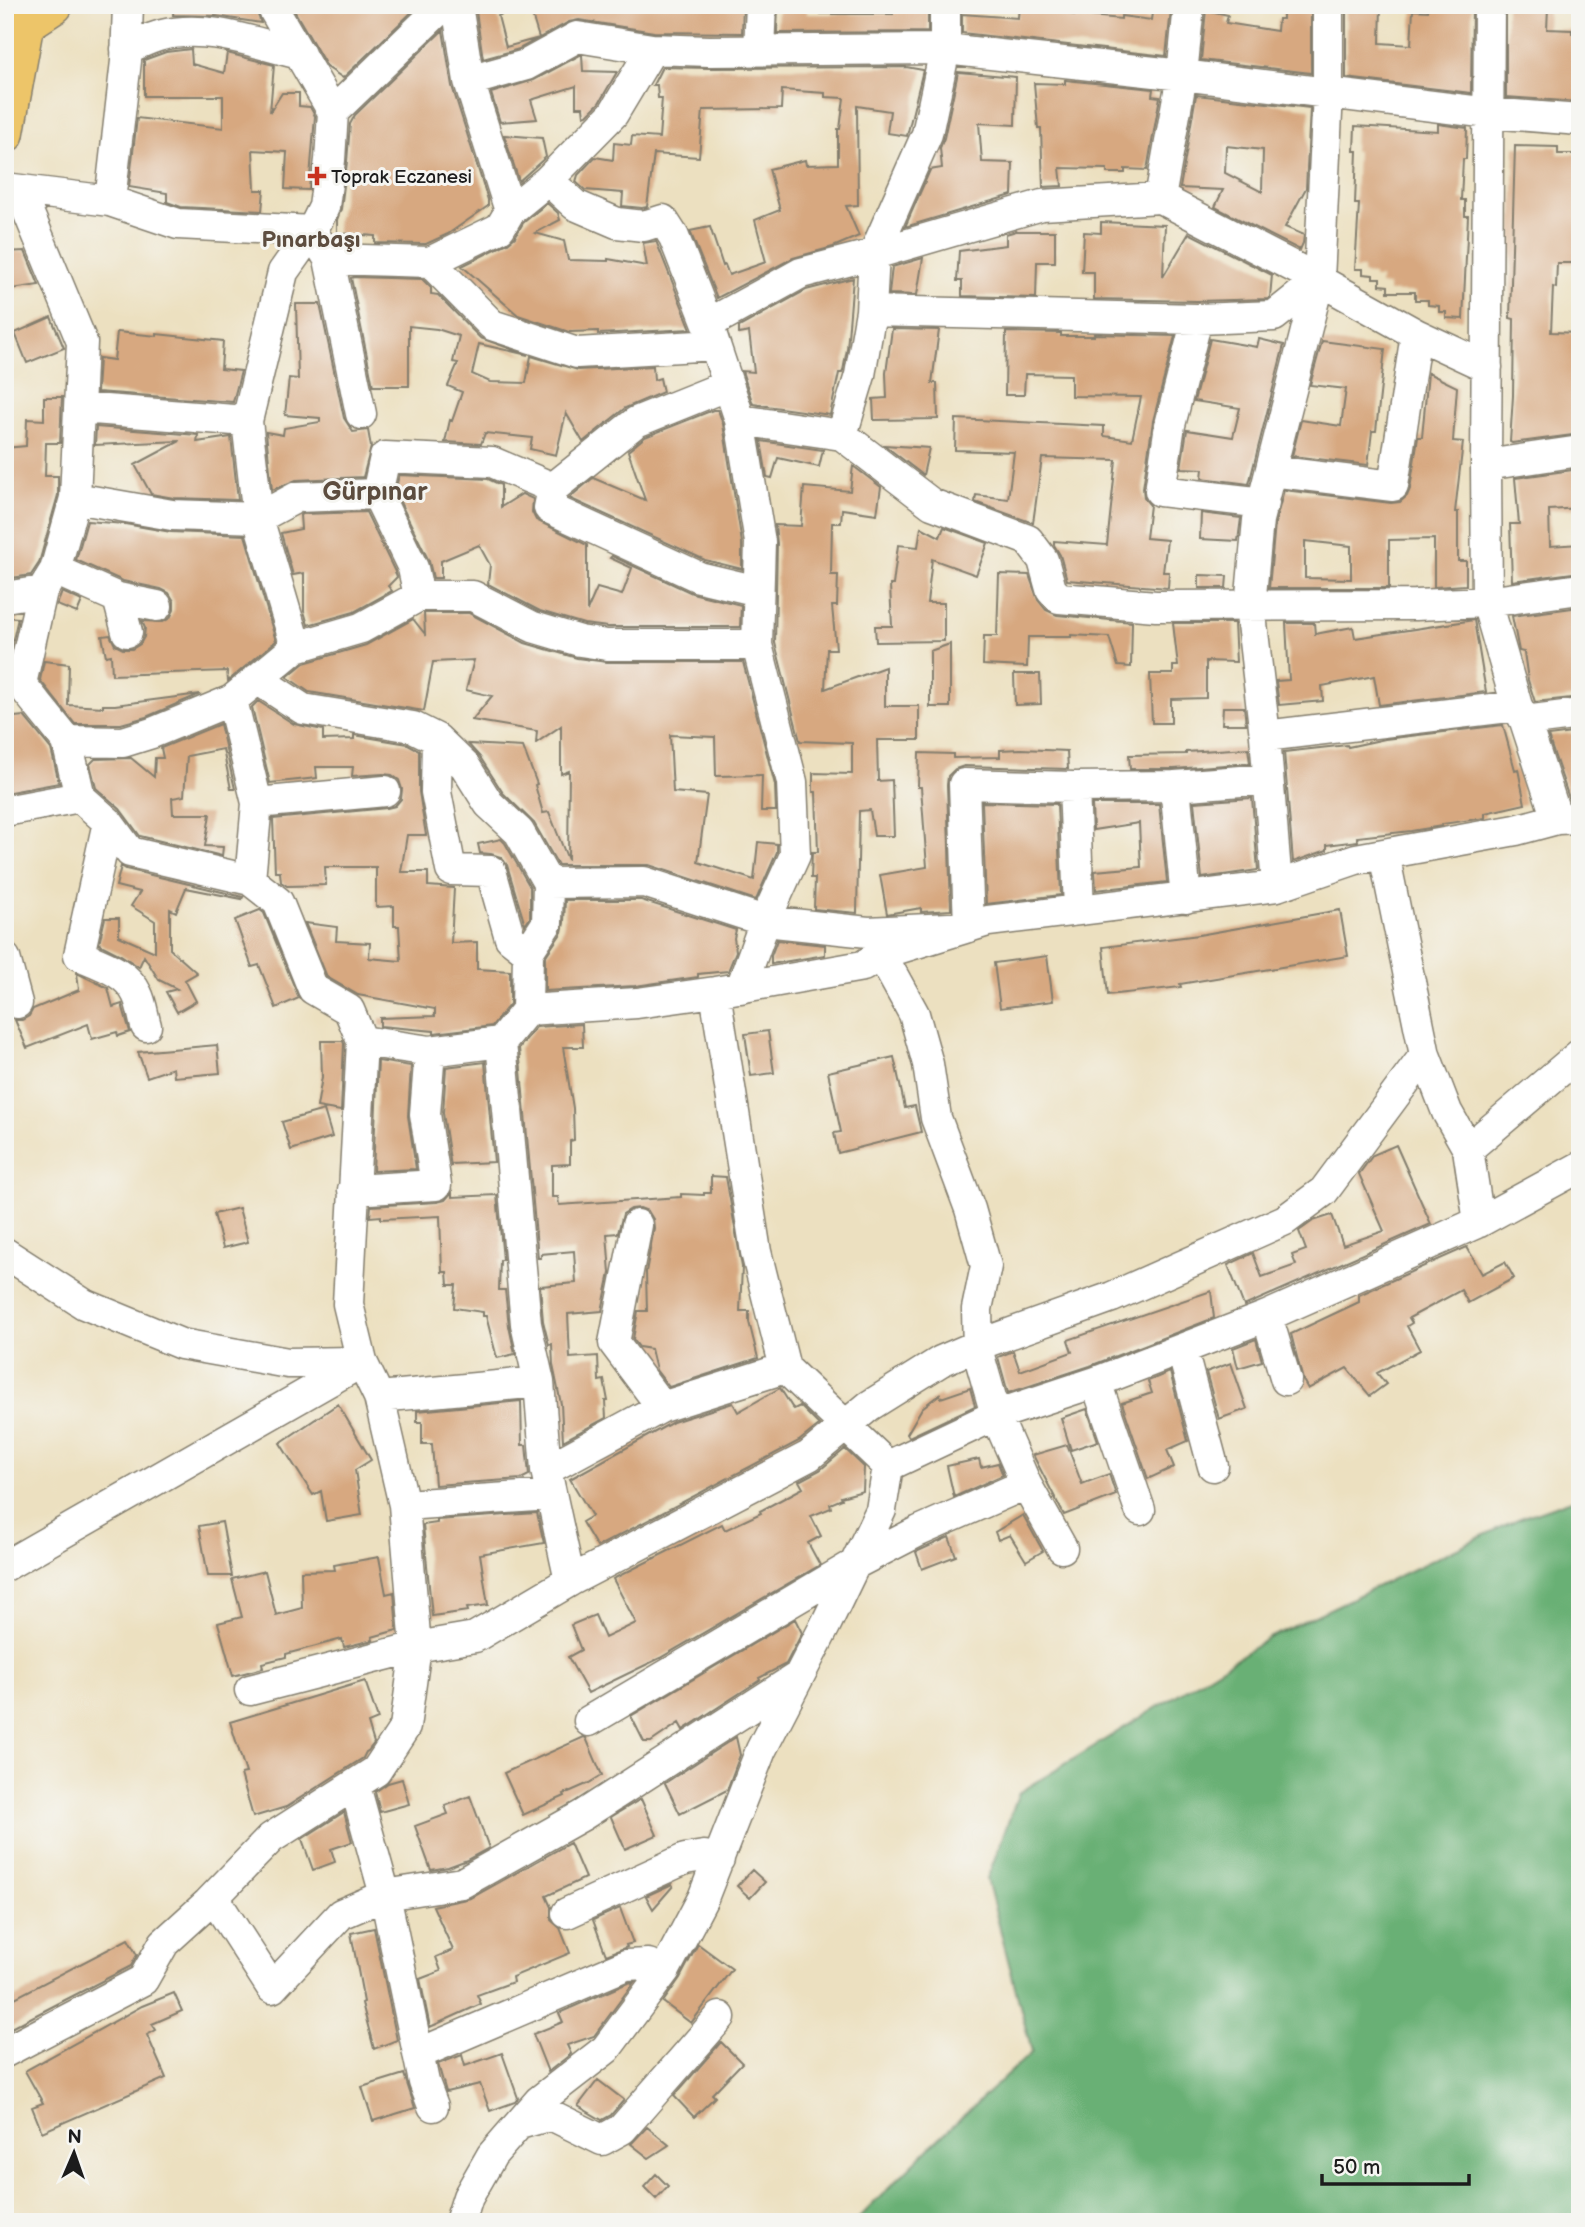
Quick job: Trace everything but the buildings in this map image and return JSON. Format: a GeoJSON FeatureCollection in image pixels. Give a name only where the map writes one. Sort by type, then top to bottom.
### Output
{"type":"FeatureCollection","features":[{"type":"Feature","properties":{"kind":"main road"},"geometry":{"type":"LineString","coordinates":[[5,134],[28,17]]}},
{"type":"Feature","properties":{"kind":"street"},"geometry":{"type":"LineString","coordinates":[[110,201],[128,5]]}},
{"type":"Feature","properties":{"kind":"street"},"geometry":{"type":"LineString","coordinates":[[271,5],[333,112],[324,207],[312,231],[284,272],[247,421],[258,518],[296,647]]}},
{"type":"Feature","properties":{"kind":"street"},"geometry":{"type":"LineString","coordinates":[[333,112],[444,5]]}},
{"type":"Feature","properties":{"kind":"street"},"geometry":{"type":"LineString","coordinates":[[457,5],[469,81],[510,211]]}},
{"type":"Feature","properties":{"kind":"street"},"geometry":{"type":"LineString","coordinates":[[759,50],[761,5]]}},
{"type":"Feature","properties":{"kind":"street"},"geometry":{"type":"LineString","coordinates":[[842,435],[859,376],[871,311],[874,254],[927,134],[945,49],[945,5]]}},
{"type":"Feature","properties":{"kind":"street"},"geometry":{"type":"LineString","coordinates":[[1160,198],[1182,75],[1189,5]]}},
{"type":"Feature","properties":{"kind":"street"},"geometry":{"type":"LineString","coordinates":[[1277,886],[1265,736],[1250,606],[1258,520],[1319,280],[1328,92],[1328,5]]}},
{"type":"Feature","properties":{"kind":"street"},"geometry":{"type":"LineString","coordinates":[[527,1010],[637,1003],[863,966],[881,954],[988,920],[1277,886],[1356,859],[1568,818],[1521,713],[1487,602],[1489,5]]}},
{"type":"Feature","properties":{"kind":"street"},"geometry":{"type":"LineString","coordinates":[[126,49],[159,35],[182,31],[208,31],[300,54]]}},
{"type":"Feature","properties":{"kind":"street"},"geometry":{"type":"LineString","coordinates":[[469,81],[526,65],[577,37],[652,49],[945,49],[1489,113],[1580,120]]}},
{"type":"Feature","properties":{"kind":"street"},"geometry":{"type":"LineString","coordinates":[[329,260],[430,262],[500,228],[510,211],[548,180],[613,114],[652,49]]}},
{"type":"Feature","properties":{"kind":"street"},"geometry":{"type":"LineString","coordinates":[[548,180],[575,205],[617,223],[644,226],[663,220],[674,237],[712,334],[740,420],[760,542],[757,645],[792,782],[795,855],[765,921],[728,990],[756,1252],[785,1368],[888,1466]]}},
{"type":"Feature","properties":{"kind":"street"},"geometry":{"type":"LineString","coordinates":[[12,189],[110,201],[178,224],[312,231]]}},
{"type":"Feature","properties":{"kind":"street"},"geometry":{"type":"LineString","coordinates":[[5,2052],[143,1980],[164,1943],[214,1898],[271,1838],[376,1771],[405,1727],[416,1647],[404,1505],[379,1396],[362,1363],[348,1304],[362,1041],[349,1010],[313,989],[278,902],[250,880],[131,852],[107,822],[80,797],[68,741],[13,691],[75,498],[82,342],[12,189]]}},
{"type":"Feature","properties":{"kind":"street"},"geometry":{"type":"LineString","coordinates":[[430,262],[492,325],[577,353],[712,334],[801,273],[1042,205],[1160,198],[1319,280],[1416,334],[1487,367]]}},
{"type":"Feature","properties":{"kind":"street"},"geometry":{"type":"LineString","coordinates":[[312,231],[329,260],[361,414]]}},
{"type":"Feature","properties":{"kind":"street"},"geometry":{"type":"LineString","coordinates":[[871,311],[1197,319],[1274,316],[1319,280]]}},
{"type":"Feature","properties":{"kind":"street"},"geometry":{"type":"LineString","coordinates":[[1197,319],[1170,425],[1160,491],[1264,502]]}},
{"type":"Feature","properties":{"kind":"street"},"geometry":{"type":"LineString","coordinates":[[1271,471],[1393,486],[1416,334]]}},
{"type":"Feature","properties":{"kind":"street"},"geometry":{"type":"LineString","coordinates":[[728,385],[636,422],[553,488],[549,508],[699,577],[758,591]]}},
{"type":"Feature","properties":{"kind":"street"},"geometry":{"type":"LineString","coordinates":[[80,408],[247,421]]}},
{"type":"Feature","properties":{"kind":"street"},"geometry":{"type":"LineString","coordinates":[[740,420],[842,435],[932,504],[1028,540],[1043,560],[1051,589],[1059,598],[1156,606],[1415,605],[1487,602],[1580,589]]}},
{"type":"Feature","properties":{"kind":"street"},"geometry":{"type":"LineString","coordinates":[[1486,465],[1580,451]]}},
{"type":"Feature","properties":{"kind":"street"},"geometry":{"type":"LineString","coordinates":[[419,596],[412,568],[377,494],[385,457],[492,462],[553,488]]}},
{"type":"Feature","properties":{"kind":"street"},"geometry":{"type":"LineString","coordinates":[[75,498],[172,515],[258,518],[296,497],[377,494]]}},
{"type":"Feature","properties":{"kind":"street"},"geometry":{"type":"LineString","coordinates":[[5,597],[48,580],[157,606]]}},
{"type":"Feature","properties":{"kind":"street"},"geometry":{"type":"LineString","coordinates":[[68,741],[123,742],[232,700],[296,647],[361,628],[419,596],[473,596],[533,627],[580,641],[607,645],[757,645]]}},
{"type":"Feature","properties":{"kind":"street"},"geometry":{"type":"LineString","coordinates":[[118,598],[127,632]]}},
{"type":"Feature","properties":{"kind":"street"},"geometry":{"type":"LineString","coordinates":[[257,679],[303,709],[414,727],[436,739],[464,766],[489,804],[519,832],[548,883],[547,923],[528,952],[527,1010],[501,1042],[430,1051],[362,1041]]}},
{"type":"Feature","properties":{"kind":"street"},"geometry":{"type":"LineString","coordinates":[[232,700],[257,803],[250,880]]}},
{"type":"Feature","properties":{"kind":"street"},"geometry":{"type":"LineString","coordinates":[[1265,736],[1521,713],[1580,714]]}},
{"type":"Feature","properties":{"kind":"street"},"geometry":{"type":"LineString","coordinates":[[436,739],[436,792],[451,870],[491,871],[510,938],[528,952]]}},
{"type":"Feature","properties":{"kind":"street"},"geometry":{"type":"LineString","coordinates":[[969,927],[964,783],[1074,787],[1175,786],[1268,779]]}},
{"type":"Feature","properties":{"kind":"street"},"geometry":{"type":"LineString","coordinates":[[1175,786],[1186,898]]}},
{"type":"Feature","properties":{"kind":"street"},"geometry":{"type":"LineString","coordinates":[[1074,787],[1079,910]]}},
{"type":"Feature","properties":{"kind":"street"},"geometry":{"type":"LineString","coordinates":[[257,803],[385,791]]}},
{"type":"Feature","properties":{"kind":"street"},"geometry":{"type":"LineString","coordinates":[[5,811],[80,797]]}},
{"type":"Feature","properties":{"kind":"street"},"geometry":{"type":"LineString","coordinates":[[107,822],[79,955],[111,969],[129,981],[137,994],[146,1026]]}},
{"type":"Feature","properties":{"kind":"street"},"geometry":{"type":"LineString","coordinates":[[1384,854],[1425,1055],[1447,1112],[1468,1149],[1479,1222]]}},
{"type":"Feature","properties":{"kind":"street"},"geometry":{"type":"LineString","coordinates":[[548,883],[644,882],[765,921],[868,932],[969,927]]}},
{"type":"Feature","properties":{"kind":"street"},"geometry":{"type":"LineString","coordinates":[[881,954],[914,1014],[928,1064],[936,1118],[970,1209],[986,1266],[977,1310],[978,1345],[996,1415],[1026,1484],[1062,1548]]}},
{"type":"Feature","properties":{"kind":"street"},"geometry":{"type":"LineString","coordinates":[[5,958],[17,1003]]}},
{"type":"Feature","properties":{"kind":"street"},"geometry":{"type":"LineString","coordinates":[[501,1042],[526,1324],[539,1382],[548,1483],[570,1581]]}},
{"type":"Feature","properties":{"kind":"street"},"geometry":{"type":"LineString","coordinates":[[353,1190],[436,1185],[425,1114],[430,1051]]}},
{"type":"Feature","properties":{"kind":"street"},"geometry":{"type":"LineString","coordinates":[[1468,1149],[1580,1054]]}},
{"type":"Feature","properties":{"kind":"street"},"geometry":{"type":"LineString","coordinates":[[250,1690],[416,1647],[475,1637],[570,1581],[809,1455],[869,1406],[941,1361],[1112,1297],[1285,1220],[1324,1191],[1425,1055]]}},
{"type":"Feature","properties":{"kind":"street"},"geometry":{"type":"LineString","coordinates":[[888,1466],[996,1415],[1096,1382],[1267,1316],[1479,1222],[1580,1167]]}},
{"type":"Feature","properties":{"kind":"street"},"geometry":{"type":"LineString","coordinates":[[637,1225],[614,1343],[662,1407]]}},
{"type":"Feature","properties":{"kind":"street"},"geometry":{"type":"LineString","coordinates":[[8,1259],[84,1304],[181,1344],[288,1363],[362,1363]]}},
{"type":"Feature","properties":{"kind":"street"},"geometry":{"type":"LineString","coordinates":[[1267,1316],[1286,1380]]}},
{"type":"Feature","properties":{"kind":"street"},"geometry":{"type":"LineString","coordinates":[[1182,1350],[1213,1466]]}},
{"type":"Feature","properties":{"kind":"street"},"geometry":{"type":"LineString","coordinates":[[7,1557],[362,1363]]}},
{"type":"Feature","properties":{"kind":"street"},"geometry":{"type":"LineString","coordinates":[[404,1505],[548,1483],[662,1407],[785,1368]]}},
{"type":"Feature","properties":{"kind":"street"},"geometry":{"type":"LineString","coordinates":[[379,1396],[539,1382]]}},
{"type":"Feature","properties":{"kind":"street"},"geometry":{"type":"LineString","coordinates":[[1096,1382],[1140,1510]]}},
{"type":"Feature","properties":{"kind":"street"},"geometry":{"type":"LineString","coordinates":[[460,2222],[468,2197],[492,2155],[539,2101],[606,2049],[665,1970],[703,1898],[761,1750],[881,1510],[888,1466]]}},
{"type":"Feature","properties":{"kind":"street"},"geometry":{"type":"LineString","coordinates":[[589,1721],[855,1564],[919,1531],[1026,1484]]}},
{"type":"Feature","properties":{"kind":"street"},"geometry":{"type":"LineString","coordinates":[[214,1898],[272,1988],[341,1913],[384,1895],[462,1883],[583,1815],[799,1675]]}},
{"type":"Feature","properties":{"kind":"street"},"geometry":{"type":"LineString","coordinates":[[355,1786],[384,1895],[424,2082],[433,2106]]}},
{"type":"Feature","properties":{"kind":"street"},"geometry":{"type":"LineString","coordinates":[[567,1913],[685,1859],[704,1856],[719,1859]]}},
{"type":"Feature","properties":{"kind":"street"},"geometry":{"type":"LineString","coordinates":[[418,2054],[626,1965],[648,1964],[665,1970]]}},
{"type":"Feature","properties":{"kind":"street"},"geometry":{"type":"LineString","coordinates":[[519,2124],[551,2115],[602,2140],[622,2129],[720,2017]]}},
{"type":"Feature","properties":{"kind":"green space"},"geometry":{"type":"Polygon","coordinates":[[[1580,1497],[1580,2222],[855,2222],[934,2143],[1032,2052],[987,1879],[1019,1793],[1269,1638],[1518,1519],[1580,1497]]]}},
{"type":"Feature","properties":{"kind":"place","name":"Toprak Eczanesi"},"geometry":{"type":"Point","coordinates":[317,176]}},
{"type":"Feature","properties":{"kind":"district","name":"Pınarbaşı"},"geometry":{"type":"Point","coordinates":[311,239]}},
{"type":"Feature","properties":{"kind":"district","name":"Gürpınar"},"geometry":{"type":"Point","coordinates":[375,491]}}]}
